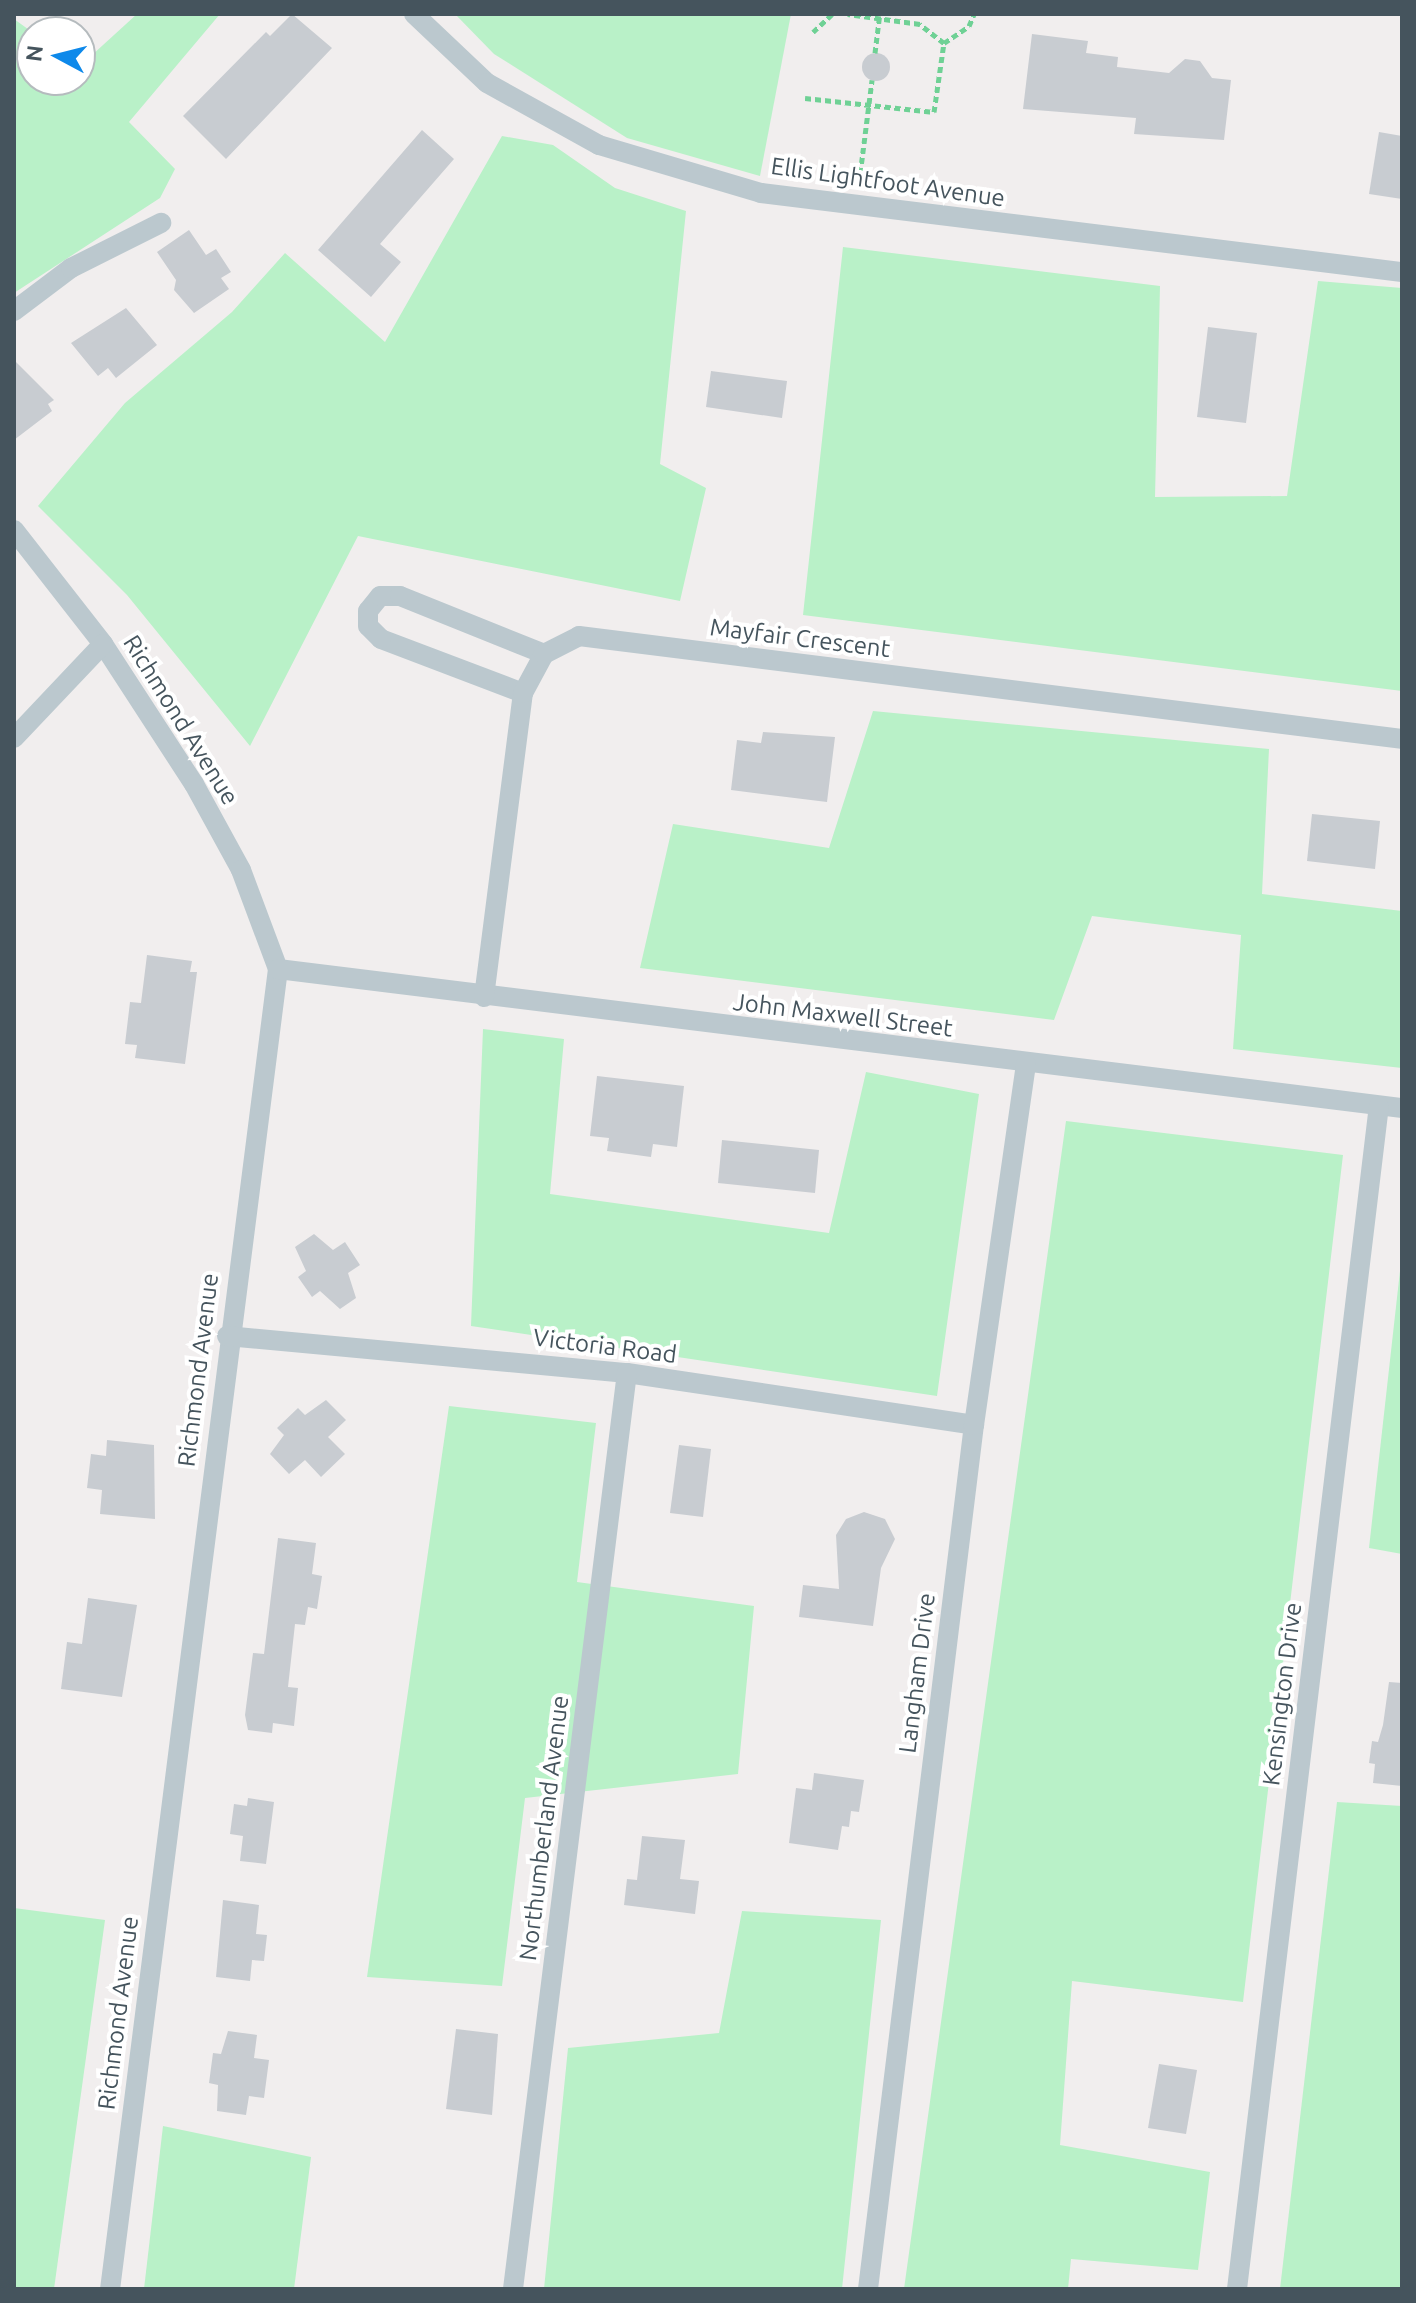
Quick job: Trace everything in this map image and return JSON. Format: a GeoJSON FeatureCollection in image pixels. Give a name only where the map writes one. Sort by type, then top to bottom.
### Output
{"type":"FeatureCollection","features":[{"type":"Feature","properties":{"kind":"street","name":"Ellis Lightfoot Avenue"},"geometry":{"type":"LineString","coordinates":[[414,14],[487,83],[599,145],[761,193],[856,208],[1402,272]]}},
{"type":"Feature","properties":{"kind":"street"},"geometry":{"type":"LineString","coordinates":[[14,311],[71,268],[161,223]]}},
{"type":"Feature","properties":{"kind":"street","name":"Richmond Avenue"},"geometry":{"type":"LineString","coordinates":[[14,530],[103,644],[241,870],[278,969],[227,1336],[110,2289]]}},
{"type":"Feature","properties":{"kind":"street"},"geometry":{"type":"LineString","coordinates":[[484,997],[523,693],[544,654],[400,596],[380,596],[368,611],[368,626],[381,639],[523,693]]}},
{"type":"Feature","properties":{"kind":"street","name":"Mayfair Crescent"},"geometry":{"type":"LineString","coordinates":[[544,654],[579,636],[1402,739]]}},
{"type":"Feature","properties":{"kind":"street"},"geometry":{"type":"LineString","coordinates":[[14,738],[103,644]]}},
{"type":"Feature","properties":{"kind":"street","name":"John Maxwell Street"},"geometry":{"type":"LineString","coordinates":[[278,969],[1026,1065],[1402,1108]]}},
{"type":"Feature","properties":{"kind":"street","name":"Langham Drive"},"geometry":{"type":"LineString","coordinates":[[868,2289],[974,1425],[1026,1065]]}},
{"type":"Feature","properties":{"kind":"street","name":"Kensington Drive"},"geometry":{"type":"LineString","coordinates":[[1237,2289],[1379,1106]]}},
{"type":"Feature","properties":{"kind":"street","name":"Victoria Road"},"geometry":{"type":"LineString","coordinates":[[227,1336],[627,1373],[974,1425]]}},
{"type":"Feature","properties":{"kind":"street","name":"Northumberland Avenue"},"geometry":{"type":"LineString","coordinates":[[513,2289],[627,1373]]}},
{"type":"Feature","properties":{"kind":"path"},"geometry":{"type":"LineString","coordinates":[[813,32],[832,14]]}},
{"type":"Feature","properties":{"kind":"path"},"geometry":{"type":"LineString","coordinates":[[848,14],[880,16],[920,24],[944,43]]}},
{"type":"Feature","properties":{"kind":"path"},"geometry":{"type":"LineString","coordinates":[[920,24],[922,14]]}},
{"type":"Feature","properties":{"kind":"path"},"geometry":{"type":"LineString","coordinates":[[805,98],[934,112],[944,43],[969,26],[974,14]]}},
{"type":"Feature","properties":{"kind":"path"},"geometry":{"type":"LineString","coordinates":[[875,53],[880,16]]}},
{"type":"Feature","properties":{"kind":"path"},"geometry":{"type":"LineString","coordinates":[[856,208],[872,80]]}},
{"type":"Feature","properties":{"kind":"green space"},"geometry":{"type":"Polygon","coordinates":[[[137,14],[220,14],[129,122],[175,169],[160,198],[14,293],[14,19],[16,96],[96,96],[96,51],[137,14]]]}},
{"type":"Feature","properties":{"kind":"green space"},"geometry":{"type":"Polygon","coordinates":[[[455,14],[791,14],[760,176],[627,138],[494,54],[455,14]]]}},
{"type":"Feature","properties":{"kind":"green space"},"geometry":{"type":"Polygon","coordinates":[[[502,136],[553,145],[615,188],[686,211],[660,464],[706,488],[680,601],[358,536],[250,746],[127,595],[38,506],[125,403],[232,312],[285,253],[385,342],[502,136]]]}},
{"type":"Feature","properties":{"kind":"green space"},"geometry":{"type":"Polygon","coordinates":[[[843,247],[1160,286],[1155,497],[1287,496],[1318,281],[1402,288],[1402,691],[803,615],[843,247]]]}},
{"type":"Feature","properties":{"kind":"green space"},"geometry":{"type":"Polygon","coordinates":[[[873,711],[1269,749],[1262,894],[1402,911],[1402,1068],[1233,1049],[1241,935],[1092,916],[1054,1020],[640,968],[673,824],[829,848],[873,711]]]}},
{"type":"Feature","properties":{"kind":"green space"},"geometry":{"type":"Polygon","coordinates":[[[483,1029],[564,1039],[550,1194],[829,1233],[866,1072],[979,1094],[937,1396],[471,1326],[483,1029]]]}},
{"type":"Feature","properties":{"kind":"green space"},"geometry":{"type":"Polygon","coordinates":[[[1066,1121],[1343,1155],[1243,2002],[1072,1981],[1060,2145],[1210,2172],[1198,2270],[1071,2259],[1068,2289],[904,2289],[1066,1121]]]}},
{"type":"Feature","properties":{"kind":"green space"},"geometry":{"type":"Polygon","coordinates":[[[1402,1253],[1402,1554],[1369,1548],[1402,1253]]]}},
{"type":"Feature","properties":{"kind":"green space"},"geometry":{"type":"Polygon","coordinates":[[[449,1406],[596,1423],[577,1582],[754,1606],[738,1774],[525,1798],[502,1986],[367,1977],[449,1406]]]}},
{"type":"Feature","properties":{"kind":"green space"},"geometry":{"type":"Polygon","coordinates":[[[1337,1802],[1402,1806],[1402,2289],[1280,2289],[1337,1802]]]}},
{"type":"Feature","properties":{"kind":"green space"},"geometry":{"type":"Polygon","coordinates":[[[14,1908],[105,1920],[54,2289],[14,2289],[14,1908]]]}},
{"type":"Feature","properties":{"kind":"green space"},"geometry":{"type":"Polygon","coordinates":[[[742,1911],[881,1920],[842,2289],[544,2289],[568,2048],[719,2033],[742,1911]]]}},
{"type":"Feature","properties":{"kind":"green space"},"geometry":{"type":"Polygon","coordinates":[[[163,2126],[311,2157],[294,2289],[144,2289],[163,2126]]]}},
{"type":"Feature","properties":{"kind":"building"},"geometry":{"type":"Polygon","coordinates":[[[292,14],[332,48],[226,159],[183,116],[266,32],[270,36],[292,14]]]}},
{"type":"Feature","properties":{"kind":"building"},"geometry":{"type":"Polygon","coordinates":[[[1032,34],[1088,41],[1086,53],[1118,57],[1117,67],[1169,73],[1185,59],[1200,61],[1212,78],[1231,80],[1224,140],[1134,134],[1136,118],[1023,109],[1032,34]]]}},
{"type":"Feature","properties":{"kind":"building"},"geometry":{"type":"Polygon","coordinates":[[[876,53],[886,57],[890,67],[886,77],[876,81],[866,77],[862,67],[866,57],[876,53]]]}},
{"type":"Feature","properties":{"kind":"building"},"geometry":{"type":"Polygon","coordinates":[[[422,130],[454,159],[380,244],[401,262],[371,297],[318,250],[422,130]]]}},
{"type":"Feature","properties":{"kind":"building"},"geometry":{"type":"Polygon","coordinates":[[[1379,132],[1402,136],[1402,199],[1369,194],[1379,132]]]}},
{"type":"Feature","properties":{"kind":"building"},"geometry":{"type":"Polygon","coordinates":[[[189,230],[206,255],[216,249],[231,272],[221,278],[229,289],[194,313],[174,290],[176,280],[157,252],[189,230]]]}},
{"type":"Feature","properties":{"kind":"building"},"geometry":{"type":"Polygon","coordinates":[[[126,308],[157,345],[116,378],[108,368],[98,376],[71,343],[126,308]]]}},
{"type":"Feature","properties":{"kind":"building"},"geometry":{"type":"Polygon","coordinates":[[[1208,327],[1257,333],[1246,423],[1197,417],[1208,327]]]}},
{"type":"Feature","properties":{"kind":"building"},"geometry":{"type":"Polygon","coordinates":[[[14,360],[54,400],[48,404],[52,411],[14,440],[14,360]]]}},
{"type":"Feature","properties":{"kind":"building"},"geometry":{"type":"Polygon","coordinates":[[[711,371],[787,381],[782,418],[706,407],[711,371]]]}},
{"type":"Feature","properties":{"kind":"building"},"geometry":{"type":"Polygon","coordinates":[[[763,732],[835,737],[827,802],[731,790],[737,740],[761,743],[763,732]]]}},
{"type":"Feature","properties":{"kind":"building"},"geometry":{"type":"Polygon","coordinates":[[[1312,814],[1380,821],[1375,869],[1307,861],[1312,814]]]}},
{"type":"Feature","properties":{"kind":"building"},"geometry":{"type":"Polygon","coordinates":[[[147,955],[192,961],[190,972],[197,972],[185,1064],[135,1058],[137,1045],[125,1044],[130,1002],[141,1003],[147,955]]]}},
{"type":"Feature","properties":{"kind":"building"},"geometry":{"type":"Polygon","coordinates":[[[597,1076],[684,1086],[677,1147],[653,1144],[651,1157],[607,1151],[609,1138],[590,1136],[597,1076]]]}},
{"type":"Feature","properties":{"kind":"building"},"geometry":{"type":"Polygon","coordinates":[[[722,1140],[819,1150],[815,1193],[718,1183],[722,1140]]]}},
{"type":"Feature","properties":{"kind":"building"},"geometry":{"type":"Polygon","coordinates":[[[314,1234],[333,1250],[345,1242],[360,1265],[348,1273],[356,1298],[340,1309],[320,1291],[312,1297],[298,1277],[306,1271],[295,1247],[314,1234]]]}},
{"type":"Feature","properties":{"kind":"building"},"geometry":{"type":"Polygon","coordinates":[[[326,1400],[346,1420],[328,1437],[345,1454],[321,1477],[305,1460],[289,1474],[270,1454],[284,1435],[277,1428],[298,1408],[305,1415],[326,1400]]]}},
{"type":"Feature","properties":{"kind":"building"},"geometry":{"type":"Polygon","coordinates":[[[107,1440],[154,1445],[155,1519],[100,1514],[102,1490],[87,1488],[91,1454],[106,1456],[107,1440]]]}},
{"type":"Feature","properties":{"kind":"building"},"geometry":{"type":"Polygon","coordinates":[[[679,1445],[711,1449],[703,1517],[670,1513],[679,1445]]]}},
{"type":"Feature","properties":{"kind":"building"},"geometry":{"type":"Polygon","coordinates":[[[864,1512],[885,1519],[895,1539],[881,1568],[873,1626],[799,1617],[803,1585],[839,1589],[836,1535],[846,1519],[864,1512]]]}},
{"type":"Feature","properties":{"kind":"building"},"geometry":{"type":"Polygon","coordinates":[[[278,1538],[316,1543],[312,1574],[322,1576],[317,1609],[308,1607],[305,1625],[295,1624],[288,1687],[298,1688],[294,1726],[273,1723],[272,1733],[248,1730],[245,1715],[253,1653],[264,1654],[278,1538]]]}},
{"type":"Feature","properties":{"kind":"building"},"geometry":{"type":"Polygon","coordinates":[[[88,1598],[137,1605],[122,1697],[61,1689],[67,1642],[82,1644],[88,1598]]]}},
{"type":"Feature","properties":{"kind":"building"},"geometry":{"type":"Polygon","coordinates":[[[1389,1682],[1402,1683],[1402,1786],[1373,1783],[1375,1764],[1369,1763],[1372,1741],[1378,1742],[1383,1725],[1389,1682]]]}},
{"type":"Feature","properties":{"kind":"building"},"geometry":{"type":"Polygon","coordinates":[[[814,1773],[864,1780],[859,1812],[851,1811],[849,1827],[842,1826],[838,1850],[789,1843],[796,1788],[812,1790],[814,1773]]]}},
{"type":"Feature","properties":{"kind":"building"},"geometry":{"type":"Polygon","coordinates":[[[248,1798],[274,1802],[266,1864],[240,1861],[243,1836],[230,1834],[234,1804],[247,1806],[248,1798]]]}},
{"type":"Feature","properties":{"kind":"building"},"geometry":{"type":"Polygon","coordinates":[[[642,1836],[685,1840],[680,1879],[699,1881],[695,1914],[624,1905],[627,1879],[637,1880],[642,1836]]]}},
{"type":"Feature","properties":{"kind":"building"},"geometry":{"type":"Polygon","coordinates":[[[223,1900],[259,1905],[256,1934],[267,1935],[264,1961],[252,1960],[250,1981],[216,1977],[223,1900]]]}},
{"type":"Feature","properties":{"kind":"building"},"geometry":{"type":"Polygon","coordinates":[[[456,2029],[498,2034],[492,2115],[446,2109],[456,2029]]]}},
{"type":"Feature","properties":{"kind":"building"},"geometry":{"type":"Polygon","coordinates":[[[228,2031],[257,2035],[254,2058],[269,2060],[264,2098],[249,2096],[246,2115],[217,2111],[218,2085],[209,2083],[213,2053],[221,2054],[228,2031]]]}},
{"type":"Feature","properties":{"kind":"building"},"geometry":{"type":"Polygon","coordinates":[[[1159,2064],[1197,2070],[1186,2134],[1148,2128],[1159,2064]]]}}]}
